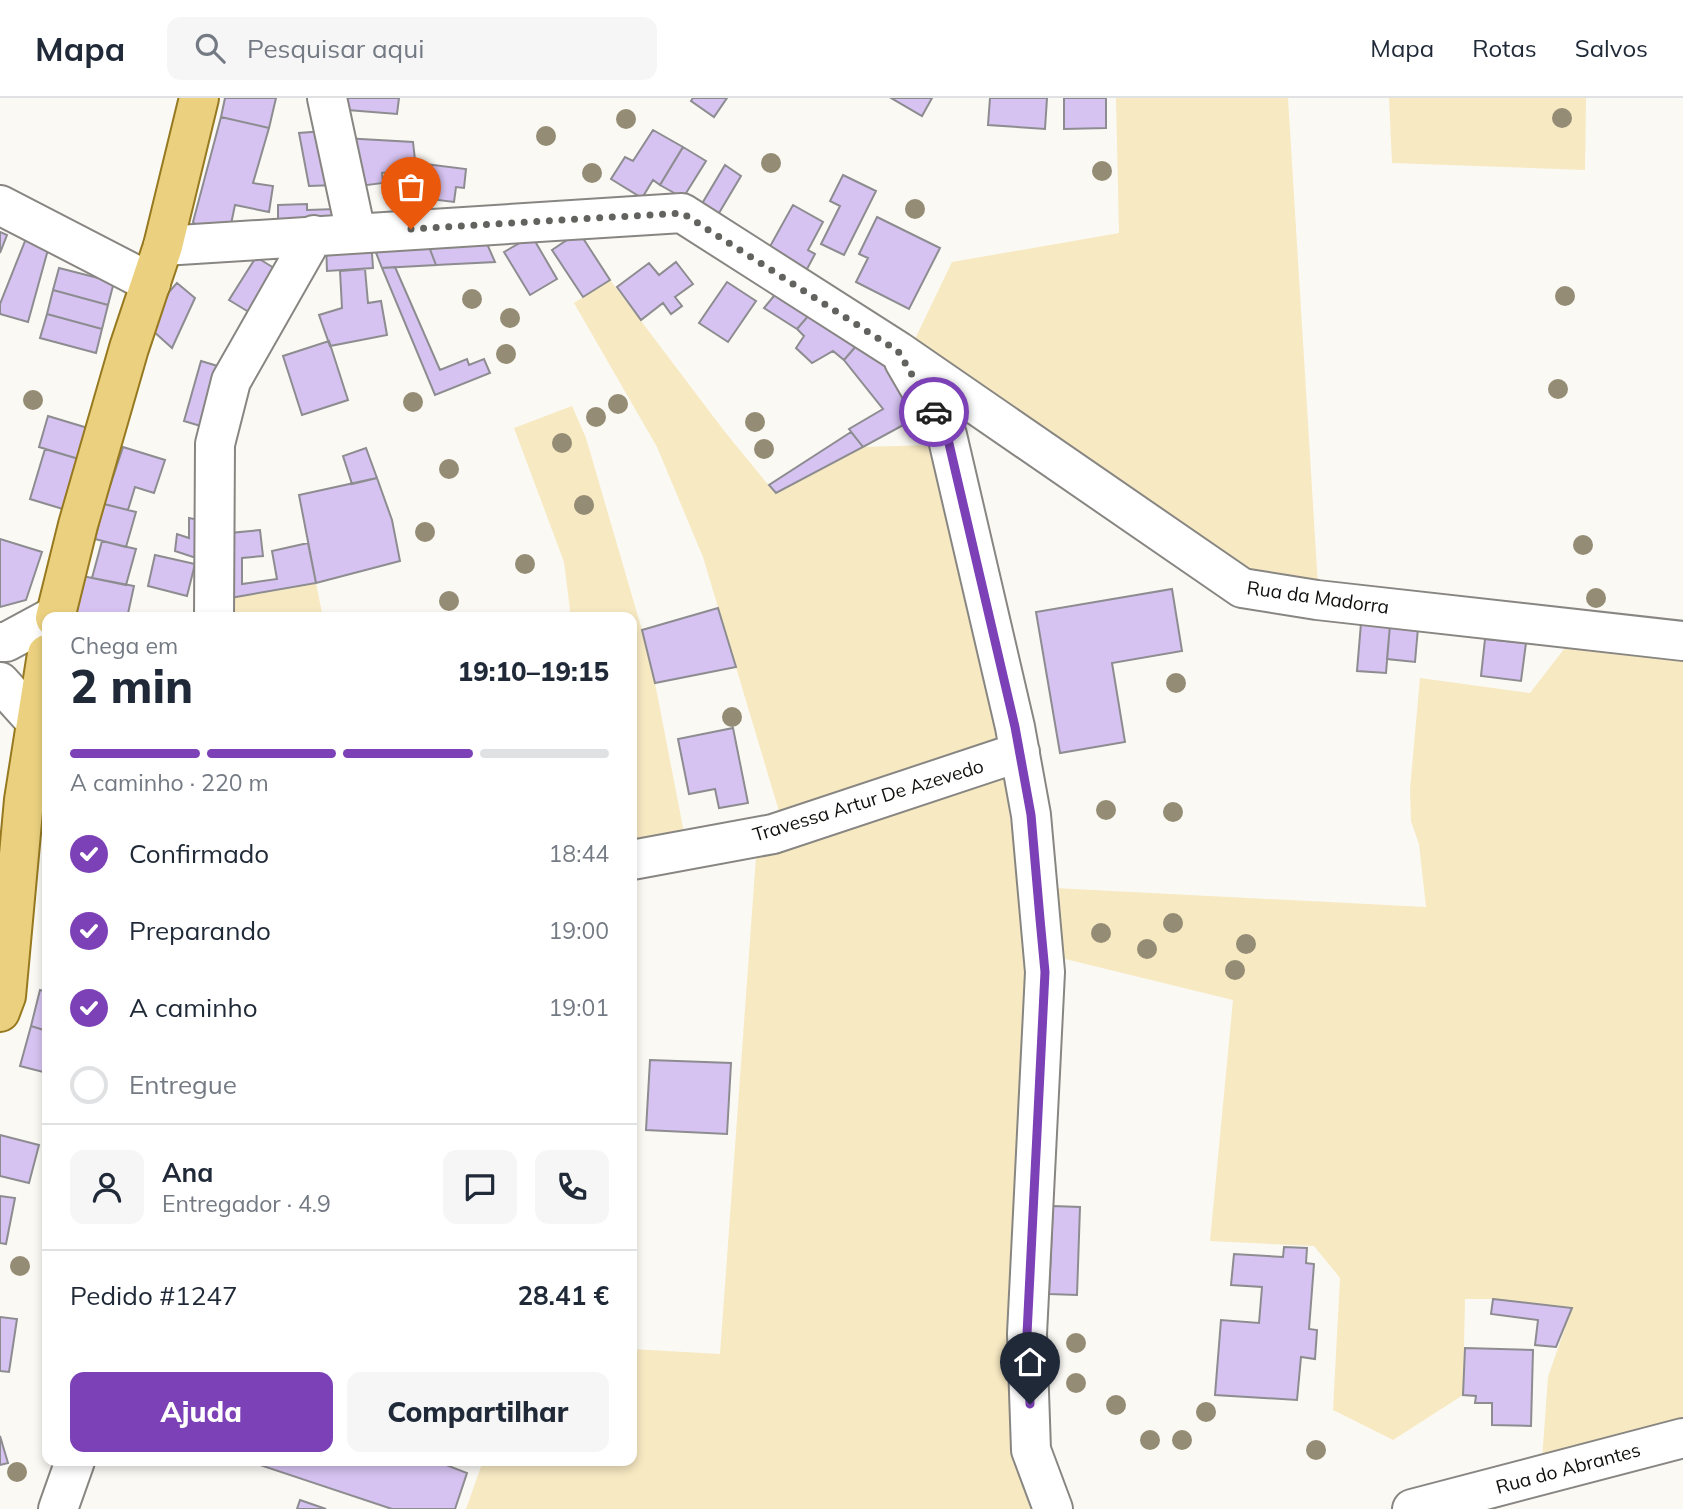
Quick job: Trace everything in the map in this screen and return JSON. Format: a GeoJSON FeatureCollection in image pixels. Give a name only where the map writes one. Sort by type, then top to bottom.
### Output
{"type":"FeatureCollection","features":[{"type":"Feature","properties":{"kind":"main road"},"geometry":{"type":"LineString","coordinates":[[54,612],[125,361],[163,246],[199,98]]}},
{"type":"Feature","properties":{"kind":"main road"},"geometry":{"type":"LineString","coordinates":[[0,1012],[6,996],[23,814],[42,685]]}},
{"type":"Feature","properties":{"kind":"street"},"geometry":{"type":"LineString","coordinates":[[327,98],[356,233]]}},
{"type":"Feature","properties":{"kind":"street"},"geometry":{"type":"LineString","coordinates":[[0,205],[151,283]]}},
{"type":"Feature","properties":{"kind":"street","name":"Rua da Madorra"},"geometry":{"type":"LineString","coordinates":[[163,246],[682,213],[898,351],[1242,588],[1317,600],[1683,641]]}},
{"type":"Feature","properties":{"kind":"street"},"geometry":{"type":"LineString","coordinates":[[214,612],[215,444],[231,381],[314,235]]}},
{"type":"Feature","properties":{"kind":"street"},"geometry":{"type":"LineString","coordinates":[[898,351],[947,435],[1020,752],[1031,815],[1045,972],[1027,1334],[1031,1450],[1053,1509]]}},
{"type":"Feature","properties":{"kind":"street"},"geometry":{"type":"LineString","coordinates":[[0,642],[6,642],[42,623]]}},
{"type":"Feature","properties":{"kind":"street"},"geometry":{"type":"LineString","coordinates":[[0,682],[36,722]]}},
{"type":"Feature","properties":{"kind":"street","name":"Travessa Artur De Azevedo"},"geometry":{"type":"LineString","coordinates":[[637,859],[773,834],[1020,752]]}},
{"type":"Feature","properties":{"kind":"street","name":"Rua do Abrantes"},"geometry":{"type":"LineString","coordinates":[[1412,1509],[1683,1438]]}},
{"type":"Feature","properties":{"kind":"street"},"geometry":{"type":"LineString","coordinates":[[58,1509],[73,1466]]}},
{"type":"Feature","properties":{"kind":"shaded area"},"geometry":{"type":"Polygon","coordinates":[[[1116,98],[1288,98],[1318,586],[1252,578],[913,343],[952,262],[1119,233],[1116,98]]]}},
{"type":"Feature","properties":{"kind":"shaded area"},"geometry":{"type":"Polygon","coordinates":[[[1389,98],[1586,98],[1585,170],[1392,163],[1389,98]]]}},
{"type":"Feature","properties":{"kind":"shaded area"},"geometry":{"type":"Polygon","coordinates":[[[610,280],[725,432],[775,493],[863,447],[928,445],[998,739],[1014,843],[1026,975],[1041,1509],[466,1509],[481,1466],[637,1466],[637,1349],[720,1354],[756,857],[790,848],[703,557],[657,447],[574,303],[610,280]]]}},
{"type":"Feature","properties":{"kind":"shaded area"},"geometry":{"type":"Polygon","coordinates":[[[572,406],[586,438],[637,612],[570,612],[564,562],[514,428],[572,406]]]}},
{"type":"Feature","properties":{"kind":"shaded area"},"geometry":{"type":"Polygon","coordinates":[[[316,583],[322,612],[231,612],[230,598],[316,583]]]}},
{"type":"Feature","properties":{"kind":"shaded area"},"geometry":{"type":"Polygon","coordinates":[[[637,613],[655,683],[686,843],[637,845],[637,613]]]}},
{"type":"Feature","properties":{"kind":"shaded area"},"geometry":{"type":"Polygon","coordinates":[[[1571,640],[1683,654],[1683,1428],[1542,1460],[1548,1377],[1572,1308],[1493,1299],[1465,1299],[1463,1395],[1393,1440],[1333,1410],[1340,1278],[1314,1246],[1210,1241],[1233,1000],[1057,957],[1054,888],[1426,907],[1419,844],[1411,821],[1410,789],[1420,678],[1530,693],[1571,640]]]}},
{"type":"Feature","properties":{"kind":"building"},"geometry":{"type":"Polygon","coordinates":[[[225,98],[276,98],[269,128],[221,117],[225,98]]]}},
{"type":"Feature","properties":{"kind":"building"},"geometry":{"type":"Polygon","coordinates":[[[333,98],[399,98],[397,114],[335,109],[333,98]]]}},
{"type":"Feature","properties":{"kind":"building"},"geometry":{"type":"Polygon","coordinates":[[[693,98],[727,98],[714,117],[691,101],[693,98]]]}},
{"type":"Feature","properties":{"kind":"building"},"geometry":{"type":"Polygon","coordinates":[[[891,98],[932,98],[922,116],[891,98]]]}},
{"type":"Feature","properties":{"kind":"building"},"geometry":{"type":"Polygon","coordinates":[[[990,98],[1047,98],[1045,129],[988,125],[990,98]]]}},
{"type":"Feature","properties":{"kind":"building"},"geometry":{"type":"Polygon","coordinates":[[[1064,98],[1106,98],[1106,128],[1064,129],[1064,98]]]}},
{"type":"Feature","properties":{"kind":"building"},"geometry":{"type":"Polygon","coordinates":[[[221,117],[269,128],[253,183],[273,186],[269,212],[235,205],[230,229],[202,233],[193,222],[221,117]]]}},
{"type":"Feature","properties":{"kind":"building"},"geometry":{"type":"Polygon","coordinates":[[[653,130],[683,147],[660,185],[653,180],[642,198],[611,179],[625,157],[633,161],[653,130]]]}},
{"type":"Feature","properties":{"kind":"building"},"geometry":{"type":"Polygon","coordinates":[[[324,131],[336,185],[309,186],[299,133],[324,131]]]}},
{"type":"Feature","properties":{"kind":"building"},"geometry":{"type":"Polygon","coordinates":[[[343,138],[413,142],[416,169],[382,173],[383,183],[352,187],[343,138]]]}},
{"type":"Feature","properties":{"kind":"building"},"geometry":{"type":"Polygon","coordinates":[[[683,147],[706,161],[683,198],[660,185],[683,147]]]}},
{"type":"Feature","properties":{"kind":"building"},"geometry":{"type":"Polygon","coordinates":[[[417,163],[466,169],[464,188],[456,187],[454,202],[413,197],[417,163]]]}},
{"type":"Feature","properties":{"kind":"building"},"geometry":{"type":"Polygon","coordinates":[[[725,165],[741,176],[716,218],[700,207],[725,165]]]}},
{"type":"Feature","properties":{"kind":"building"},"geometry":{"type":"Polygon","coordinates":[[[843,175],[876,191],[844,255],[821,244],[840,206],[830,201],[843,175]]]}},
{"type":"Feature","properties":{"kind":"building"},"geometry":{"type":"Polygon","coordinates":[[[307,204],[307,210],[336,209],[333,222],[278,225],[278,205],[307,204]]]}},
{"type":"Feature","properties":{"kind":"building"},"geometry":{"type":"Polygon","coordinates":[[[793,205],[823,222],[808,250],[815,254],[806,271],[768,250],[793,205]]]}},
{"type":"Feature","properties":{"kind":"building"},"geometry":{"type":"Polygon","coordinates":[[[877,217],[940,248],[909,309],[856,282],[868,258],[859,254],[877,217]]]}},
{"type":"Feature","properties":{"kind":"building"},"geometry":{"type":"Polygon","coordinates":[[[0,232],[7,235],[0,253],[0,232]]]}},
{"type":"Feature","properties":{"kind":"building"},"geometry":{"type":"Polygon","coordinates":[[[579,232],[610,280],[583,297],[552,250],[579,232]]]}},
{"type":"Feature","properties":{"kind":"building"},"geometry":{"type":"Polygon","coordinates":[[[27,236],[49,246],[28,322],[0,314],[0,304],[27,236]]]}},
{"type":"Feature","properties":{"kind":"building"},"geometry":{"type":"Polygon","coordinates":[[[532,236],[557,279],[530,295],[504,252],[532,236]]]}},
{"type":"Feature","properties":{"kind":"building"},"geometry":{"type":"Polygon","coordinates":[[[484,237],[495,262],[436,265],[426,239],[484,237]]]}},
{"type":"Feature","properties":{"kind":"building"},"geometry":{"type":"Polygon","coordinates":[[[426,239],[436,265],[382,268],[371,240],[426,239]]]}},
{"type":"Feature","properties":{"kind":"building"},"geometry":{"type":"Polygon","coordinates":[[[371,240],[373,268],[327,271],[326,244],[371,240]]]}},
{"type":"Feature","properties":{"kind":"building"},"geometry":{"type":"Polygon","coordinates":[[[256,257],[279,271],[252,314],[229,300],[256,257]]]}},
{"type":"Feature","properties":{"kind":"building"},"geometry":{"type":"Polygon","coordinates":[[[676,262],[693,284],[675,297],[682,306],[671,314],[663,303],[641,320],[617,287],[649,263],[659,275],[676,262]]]}},
{"type":"Feature","properties":{"kind":"building"},"geometry":{"type":"Polygon","coordinates":[[[395,267],[440,370],[467,359],[469,365],[484,359],[490,373],[435,395],[382,268],[395,267]]]}},
{"type":"Feature","properties":{"kind":"building"},"geometry":{"type":"Polygon","coordinates":[[[59,268],[114,282],[108,305],[53,290],[59,268]]]}},
{"type":"Feature","properties":{"kind":"building"},"geometry":{"type":"Polygon","coordinates":[[[365,269],[368,303],[381,301],[387,335],[330,346],[319,315],[342,308],[340,271],[365,269]]]}},
{"type":"Feature","properties":{"kind":"building"},"geometry":{"type":"Polygon","coordinates":[[[727,282],[756,301],[728,342],[699,323],[727,282]]]}},
{"type":"Feature","properties":{"kind":"building"},"geometry":{"type":"Polygon","coordinates":[[[177,283],[195,298],[172,348],[152,330],[169,292],[177,283]]]}},
{"type":"Feature","properties":{"kind":"building"},"geometry":{"type":"Polygon","coordinates":[[[782,286],[815,308],[797,329],[764,308],[782,286]]]}},
{"type":"Feature","properties":{"kind":"building"},"geometry":{"type":"Polygon","coordinates":[[[53,290],[108,305],[102,329],[47,314],[53,290]]]}},
{"type":"Feature","properties":{"kind":"building"},"geometry":{"type":"Polygon","coordinates":[[[815,308],[863,338],[844,360],[833,351],[812,363],[796,348],[804,336],[797,329],[815,308]]]}},
{"type":"Feature","properties":{"kind":"building"},"geometry":{"type":"Polygon","coordinates":[[[47,314],[102,329],[96,353],[40,338],[47,314]]]}},
{"type":"Feature","properties":{"kind":"building"},"geometry":{"type":"Polygon","coordinates":[[[863,338],[902,388],[918,417],[863,447],[849,429],[883,409],[844,360],[863,338]]]}},
{"type":"Feature","properties":{"kind":"building"},"geometry":{"type":"Polygon","coordinates":[[[329,341],[348,400],[302,415],[283,356],[329,341]]]}},
{"type":"Feature","properties":{"kind":"building"},"geometry":{"type":"Polygon","coordinates":[[[201,361],[221,367],[204,427],[184,421],[201,361]]]}},
{"type":"Feature","properties":{"kind":"building"},"geometry":{"type":"Polygon","coordinates":[[[48,416],[91,429],[82,460],[39,447],[48,416]]]}},
{"type":"Feature","properties":{"kind":"building"},"geometry":{"type":"Polygon","coordinates":[[[851,432],[863,447],[776,493],[769,485],[851,432]]]}},
{"type":"Feature","properties":{"kind":"building"},"geometry":{"type":"Polygon","coordinates":[[[123,447],[165,460],[154,493],[135,487],[128,510],[104,504],[123,447]]]}},
{"type":"Feature","properties":{"kind":"building"},"geometry":{"type":"Polygon","coordinates":[[[366,448],[377,478],[352,484],[343,456],[366,448]]]}},
{"type":"Feature","properties":{"kind":"building"},"geometry":{"type":"Polygon","coordinates":[[[45,449],[82,460],[66,510],[30,499],[45,449]]]}},
{"type":"Feature","properties":{"kind":"building"},"geometry":{"type":"Polygon","coordinates":[[[377,478],[392,520],[400,561],[316,583],[299,495],[377,478]]]}},
{"type":"Feature","properties":{"kind":"building"},"geometry":{"type":"Polygon","coordinates":[[[104,504],[136,512],[126,547],[95,539],[104,504]]]}},
{"type":"Feature","properties":{"kind":"building"},"geometry":{"type":"Polygon","coordinates":[[[189,518],[204,521],[202,560],[175,551],[177,534],[189,538],[189,518]]]}},
{"type":"Feature","properties":{"kind":"building"},"geometry":{"type":"Polygon","coordinates":[[[260,530],[263,556],[242,558],[242,584],[277,579],[272,551],[308,543],[316,583],[230,598],[230,533],[260,530]]]}},
{"type":"Feature","properties":{"kind":"building"},"geometry":{"type":"Polygon","coordinates":[[[0,539],[42,552],[26,600],[0,607],[0,539]]]}},
{"type":"Feature","properties":{"kind":"building"},"geometry":{"type":"Polygon","coordinates":[[[102,541],[136,549],[126,585],[92,578],[102,541]]]}},
{"type":"Feature","properties":{"kind":"building"},"geometry":{"type":"Polygon","coordinates":[[[155,555],[195,564],[187,596],[148,586],[155,555]]]}},
{"type":"Feature","properties":{"kind":"building"},"geometry":{"type":"Polygon","coordinates":[[[82,576],[134,586],[128,612],[74,612],[82,576]]]}},
{"type":"Feature","properties":{"kind":"building"},"geometry":{"type":"Polygon","coordinates":[[[1172,589],[1182,651],[1112,663],[1125,742],[1060,753],[1036,612],[1172,589]]]}},
{"type":"Feature","properties":{"kind":"building"},"geometry":{"type":"Polygon","coordinates":[[[718,608],[736,667],[655,683],[642,630],[718,608]]]}},
{"type":"Feature","properties":{"kind":"building"},"geometry":{"type":"Polygon","coordinates":[[[1361,623],[1390,625],[1386,673],[1357,671],[1361,623]]]}},
{"type":"Feature","properties":{"kind":"building"},"geometry":{"type":"Polygon","coordinates":[[[1390,625],[1418,628],[1415,662],[1387,659],[1390,625]]]}},
{"type":"Feature","properties":{"kind":"building"},"geometry":{"type":"Polygon","coordinates":[[[1485,639],[1526,643],[1521,681],[1481,676],[1485,639]]]}},
{"type":"Feature","properties":{"kind":"building"},"geometry":{"type":"Polygon","coordinates":[[[733,728],[748,803],[719,808],[715,789],[689,794],[678,739],[733,728]]]}},
{"type":"Feature","properties":{"kind":"building"},"geometry":{"type":"Polygon","coordinates":[[[40,990],[42,1029],[31,1026],[40,990]]]}},
{"type":"Feature","properties":{"kind":"building"},"geometry":{"type":"Polygon","coordinates":[[[31,1026],[42,1029],[42,1072],[20,1066],[31,1026]]]}},
{"type":"Feature","properties":{"kind":"building"},"geometry":{"type":"Polygon","coordinates":[[[650,1060],[731,1063],[727,1134],[646,1130],[650,1060]]]}},
{"type":"Feature","properties":{"kind":"building"},"geometry":{"type":"Polygon","coordinates":[[[0,1135],[39,1145],[29,1183],[0,1176],[0,1135]]]}},
{"type":"Feature","properties":{"kind":"building"},"geometry":{"type":"Polygon","coordinates":[[[0,1196],[15,1198],[6,1244],[0,1243],[0,1196]]]}},
{"type":"Feature","properties":{"kind":"building"},"geometry":{"type":"Polygon","coordinates":[[[1053,1206],[1080,1207],[1077,1295],[1049,1294],[1053,1206]]]}},
{"type":"Feature","properties":{"kind":"building"},"geometry":{"type":"Polygon","coordinates":[[[1284,1247],[1307,1248],[1306,1263],[1314,1264],[1309,1329],[1317,1330],[1315,1359],[1301,1357],[1297,1400],[1215,1395],[1221,1320],[1259,1323],[1262,1287],[1231,1285],[1234,1254],[1283,1257],[1284,1247]]]}},
{"type":"Feature","properties":{"kind":"building"},"geometry":{"type":"Polygon","coordinates":[[[1493,1299],[1572,1308],[1556,1347],[1535,1345],[1538,1320],[1491,1314],[1493,1299]]]}},
{"type":"Feature","properties":{"kind":"building"},"geometry":{"type":"Polygon","coordinates":[[[0,1317],[17,1319],[9,1372],[0,1371],[0,1317]]]}},
{"type":"Feature","properties":{"kind":"building"},"geometry":{"type":"Polygon","coordinates":[[[1465,1348],[1533,1350],[1531,1426],[1492,1425],[1492,1403],[1475,1403],[1476,1396],[1463,1395],[1465,1348]]]}},
{"type":"Feature","properties":{"kind":"building"},"geometry":{"type":"Polygon","coordinates":[[[0,1436],[8,1463],[0,1465],[0,1436]]]}},
{"type":"Feature","properties":{"kind":"building"},"geometry":{"type":"Polygon","coordinates":[[[263,1466],[449,1466],[467,1473],[455,1509],[392,1509],[263,1466]]]}},
{"type":"Feature","properties":{"kind":"building"},"geometry":{"type":"Polygon","coordinates":[[[300,1500],[326,1509],[297,1509],[300,1500]]]}},
{"type":"Feature","properties":{"kind":"way so far"},"geometry":{"type":"LineString","coordinates":[[411,229],[682,213],[898,351],[934,412]]}},
{"type":"Feature","properties":{"kind":"route"},"geometry":{"type":"LineString","coordinates":[[934,412],[947,435],[1015,727],[1031,815],[1045,972],[1027,1334],[1030,1404]]}}]}
